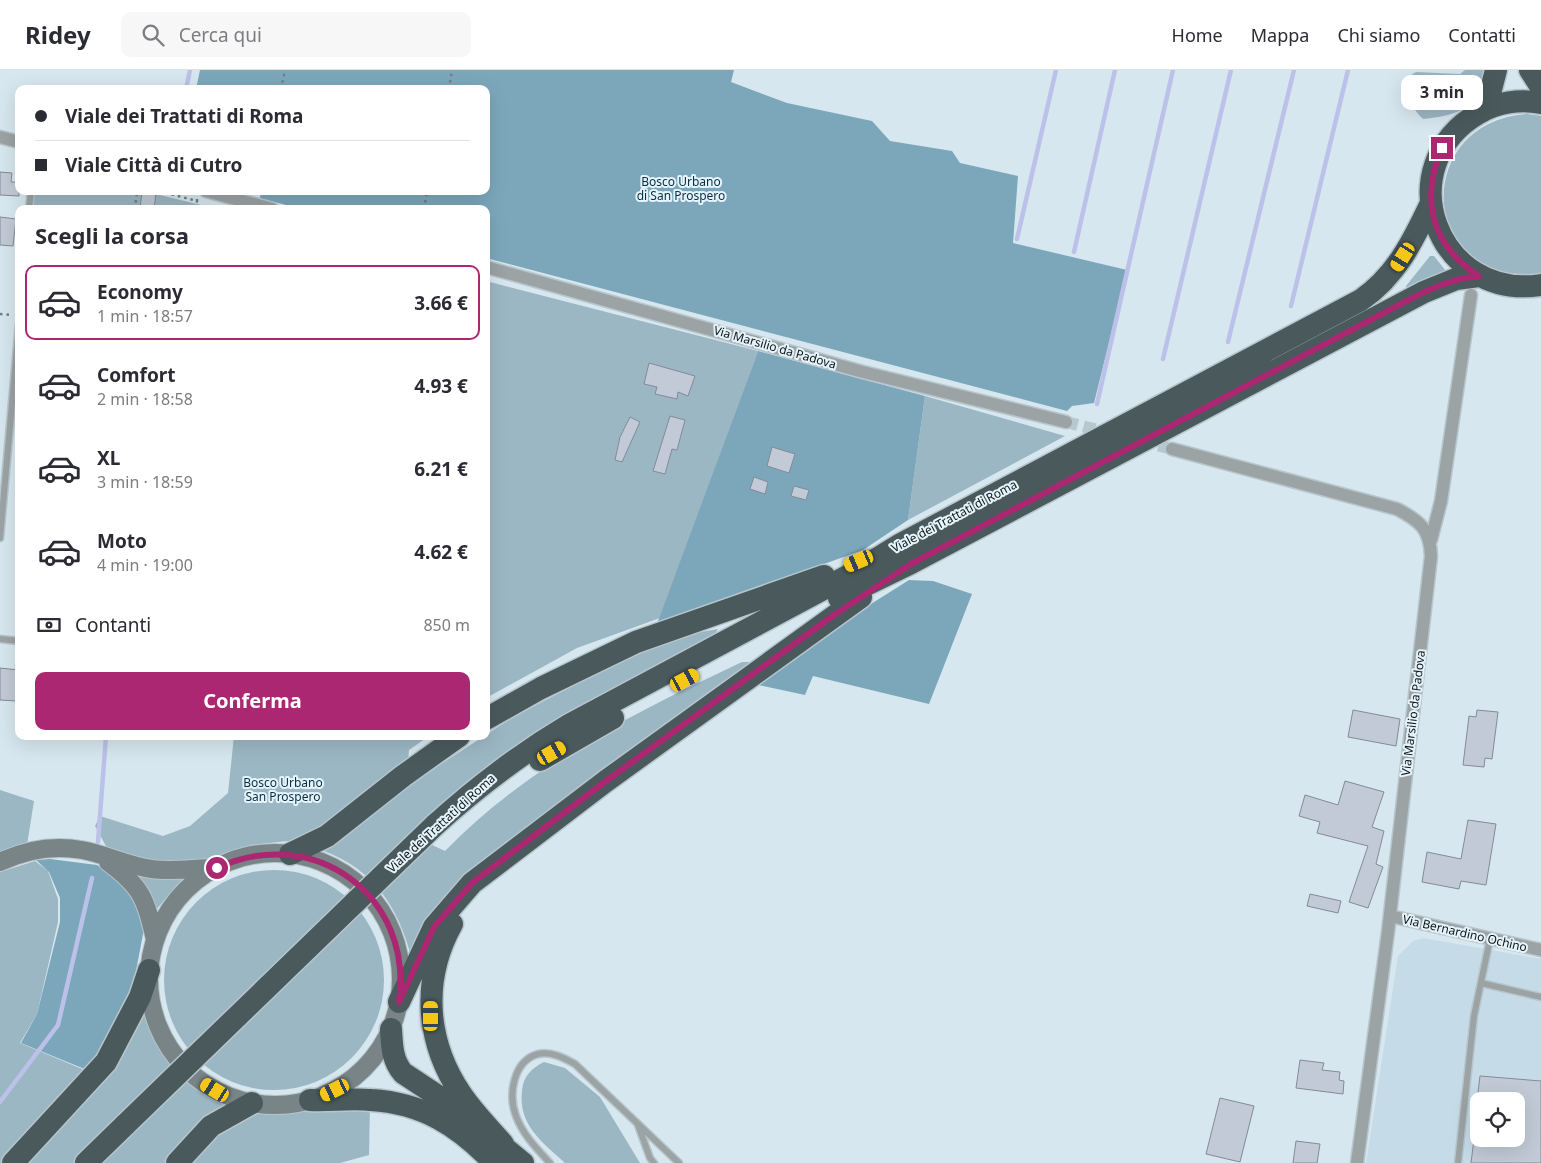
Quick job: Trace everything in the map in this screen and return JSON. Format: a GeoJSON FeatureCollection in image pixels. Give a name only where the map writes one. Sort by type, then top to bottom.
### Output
{"type":"FeatureCollection","features":[{"type":"Feature","properties":{"kind":"highway"},"geometry":{"type":"LineString","coordinates":[[1486,109],[1496,77],[1496,70]]}},
{"type":"Feature","properties":{"kind":"highway"},"geometry":{"type":"LineString","coordinates":[[1530,70],[1541,86]]}},
{"type":"Feature","properties":{"kind":"highway"},"geometry":{"type":"LineString","coordinates":[[1535,289],[1501,285],[1475,286],[1446,246],[1433,218],[1431,203],[1433,175],[1442,148],[1454,132],[1469,119],[1486,109],[1517,101],[1541,103]]}},
{"type":"Feature","properties":{"kind":"highway","name":"Viale dei Trattati di Roma"},"geometry":{"type":"LineString","coordinates":[[86,1163],[132,1129],[441,830],[483,782],[549,736],[857,570],[901,544],[1361,300],[1373,292],[1397,267],[1431,203]]}},
{"type":"Feature","properties":{"kind":"highway","name":"Viale dei Trattati di Roma"},"geometry":{"type":"LineString","coordinates":[[441,830],[558,749],[865,584],[911,564],[1424,292],[1456,279],[1475,286]]}},
{"type":"Feature","properties":{"kind":"highway"},"geometry":{"type":"LineString","coordinates":[[490,717],[541,688],[636,642],[808,582],[901,544]]}},
{"type":"Feature","properties":{"kind":"highway"},"geometry":{"type":"LineString","coordinates":[[399,1002],[430,934],[459,895],[486,871],[834,615],[911,564]]}},
{"type":"Feature","properties":{"kind":"highway"},"geometry":{"type":"LineString","coordinates":[[290,854],[327,836],[403,776],[453,740]]}},
{"type":"Feature","properties":{"kind":"highway"},"geometry":{"type":"LineString","coordinates":[[498,1154],[444,1064],[432,1024],[432,977],[443,940],[463,907],[487,880],[540,838],[568,810]]}},
{"type":"Feature","properties":{"kind":"highway"},"geometry":{"type":"LineString","coordinates":[[13,1163],[106,1062],[140,997],[149,970]]}},
{"type":"Feature","properties":{"kind":"highway"},"geometry":{"type":"LineString","coordinates":[[391,1029],[393,1056],[397,1065],[404,1073],[456,1108],[498,1154]]}},
{"type":"Feature","properties":{"kind":"highway"},"geometry":{"type":"LineString","coordinates":[[310,1100],[371,1100],[414,1106],[450,1124],[498,1154],[523,1163]]}},
{"type":"Feature","properties":{"kind":"highway"},"geometry":{"type":"LineString","coordinates":[[177,1163],[211,1126],[252,1103]]}},
{"type":"Feature","properties":{"kind":"highway","name":"Viale dei Trattati di Roma"},"geometry":{"type":"LineString","coordinates":[[108,1163],[132,1129]]}},
{"type":"Feature","properties":{"kind":"street"},"geometry":{"type":"LineString","coordinates":[[0,137],[15,141]]}},
{"type":"Feature","properties":{"kind":"street"},"geometry":{"type":"LineString","coordinates":[[201,196],[250,205]]}},
{"type":"Feature","properties":{"kind":"street","name":"Via Marsilio da Padova"},"geometry":{"type":"LineString","coordinates":[[490,268],[863,372],[1066,422]]}},
{"type":"Feature","properties":{"kind":"street","name":"Via Marsilio da Padova"},"geometry":{"type":"LineString","coordinates":[[1357,1163],[1390,916],[1431,556],[1431,540],[1441,501],[1475,286]]}},
{"type":"Feature","properties":{"kind":"street"},"geometry":{"type":"LineString","coordinates":[[1172,449],[1397,509],[1422,526],[1431,540]]}},
{"type":"Feature","properties":{"kind":"street"},"geometry":{"type":"LineString","coordinates":[[0,862],[46,848],[83,850],[153,870],[217,868]]}},
{"type":"Feature","properties":{"kind":"street"},"geometry":{"type":"LineString","coordinates":[[290,854],[315,860],[339,871],[360,886],[377,905],[390,927],[398,951],[401,976],[399,1002],[391,1029],[377,1053],[358,1074],[335,1090],[310,1100],[281,1105],[252,1103],[227,1096],[204,1083],[175,1056],[156,1022],[150,996],[149,970],[156,939],[170,910],[179,897],[191,886],[217,868],[245,857],[290,854]]}},
{"type":"Feature","properties":{"kind":"street"},"geometry":{"type":"LineString","coordinates":[[99,856],[123,873],[140,890],[156,939]]}},
{"type":"Feature","properties":{"kind":"street","name":"Via Bernardino Ochino"},"geometry":{"type":"LineString","coordinates":[[1390,916],[1541,950]]}},
{"type":"Feature","properties":{"kind":"lane"},"geometry":{"type":"LineString","coordinates":[[0,538],[15,369]]}},
{"type":"Feature","properties":{"kind":"lane"},"geometry":{"type":"LineString","coordinates":[[0,639],[15,641]]}},
{"type":"Feature","properties":{"kind":"lane"},"geometry":{"type":"LineString","coordinates":[[1458,1163],[1474,1016],[1490,939]]}},
{"type":"Feature","properties":{"kind":"lane"},"geometry":{"type":"LineString","coordinates":[[1481,983],[1541,996]]}},
{"type":"Feature","properties":{"kind":"lane"},"geometry":{"type":"LineString","coordinates":[[550,1163],[526,1136],[515,1115],[512,1096],[515,1076],[524,1062],[539,1054],[557,1055],[575,1064],[679,1163]]}},
{"type":"Feature","properties":{"kind":"lane"},"geometry":{"type":"LineString","coordinates":[[638,1124],[650,1158],[654,1163]]}},
{"type":"Feature","properties":{"kind":"path"},"geometry":{"type":"LineString","coordinates":[[282,85],[285,70]]}},
{"type":"Feature","properties":{"kind":"path"},"geometry":{"type":"LineString","coordinates":[[450,85],[452,70]]}},
{"type":"Feature","properties":{"kind":"path"},"geometry":{"type":"LineString","coordinates":[[0,314],[15,316]]}},
{"type":"Feature","properties":{"kind":"shaded area"},"geometry":{"type":"Polygon","coordinates":[[[1423,938],[1541,959],[1541,1163],[1366,1163],[1398,956],[1413,941],[1423,938]]]}},
{"type":"Feature","properties":{"kind":"green space","name":"Bosco Urbano di San Prospero"},"geometry":{"type":"Polygon","coordinates":[[[200,70],[734,70],[731,82],[787,103],[872,121],[890,141],[952,151],[960,163],[1018,176],[1013,243],[1127,270],[1094,403],[1072,406],[1067,411],[490,259],[490,205],[286,205],[260,198],[260,195],[490,195],[490,85],[197,85],[200,70]]]}},
{"type":"Feature","properties":{"kind":"green space"},"geometry":{"type":"Polygon","coordinates":[[[1465,70],[1487,70],[1483,83],[1472,101],[1457,112],[1423,119],[1410,99],[1411,75],[1416,72],[1460,74],[1465,70]]]}},
{"type":"Feature","properties":{"kind":"green space"},"geometry":{"type":"Polygon","coordinates":[[[1527,114],[1541,116],[1541,273],[1518,274],[1486,267],[1462,249],[1448,224],[1444,196],[1449,167],[1465,142],[1490,123],[1527,114]]]}},
{"type":"Feature","properties":{"kind":"green space"},"geometry":{"type":"Polygon","coordinates":[[[33,195],[160,195],[201,205],[32,205],[33,195]]]}},
{"type":"Feature","properties":{"kind":"green space"},"geometry":{"type":"Polygon","coordinates":[[[1430,256],[1434,256],[1446,271],[1406,288],[1406,286],[1430,256]]]}},
{"type":"Feature","properties":{"kind":"green space"},"geometry":{"type":"Polygon","coordinates":[[[490,282],[758,351],[660,618],[577,648],[490,696],[490,282]]]}},
{"type":"Feature","properties":{"kind":"green space"},"geometry":{"type":"Polygon","coordinates":[[[758,351],[925,396],[908,520],[863,550],[657,624],[758,351]]]}},
{"type":"Feature","properties":{"kind":"green space"},"geometry":{"type":"Polygon","coordinates":[[[925,396],[1065,436],[908,520],[925,396]]]}},
{"type":"Feature","properties":{"kind":"green space"},"geometry":{"type":"Polygon","coordinates":[[[909,580],[933,581],[972,594],[929,704],[813,676],[805,695],[758,685],[836,626],[909,580]]]}},
{"type":"Feature","properties":{"kind":"green space"},"geometry":{"type":"Polygon","coordinates":[[[718,629],[712,639],[555,726],[428,843],[445,851],[512,792],[548,766],[585,743],[623,721],[742,662],[749,662],[748,668],[556,811],[411,956],[399,922],[381,892],[357,869],[342,859],[324,851],[407,786],[478,740],[490,740],[490,732],[515,716],[636,653],[695,633],[718,629]]]}},
{"type":"Feature","properties":{"kind":"green space","name":"Bosco Urbano San Prospero"},"geometry":{"type":"Polygon","coordinates":[[[234,740],[423,740],[409,750],[408,762],[340,817],[297,840],[251,845],[212,861],[169,867],[107,848],[95,826],[100,816],[163,836],[190,826],[228,793],[234,740]]]}},
{"type":"Feature","properties":{"kind":"green space"},"geometry":{"type":"Polygon","coordinates":[[[0,790],[34,801],[27,845],[0,854],[0,790]]]}},
{"type":"Feature","properties":{"kind":"green space"},"geometry":{"type":"Polygon","coordinates":[[[50,859],[97,865],[120,880],[135,895],[144,929],[131,997],[120,1024],[87,1070],[21,1043],[37,1014],[60,922],[60,898],[49,872],[36,860],[50,859]]]}},
{"type":"Feature","properties":{"kind":"green space"},"geometry":{"type":"Polygon","coordinates":[[[35,861],[48,871],[58,899],[58,922],[37,1014],[20,1043],[87,1071],[145,999],[152,1021],[173,1060],[203,1089],[222,1099],[243,1106],[267,1109],[312,1104],[370,1103],[369,1155],[340,1163],[0,1163],[0,872],[35,861]]]}},
{"type":"Feature","properties":{"kind":"green space"},"geometry":{"type":"Polygon","coordinates":[[[274,870],[306,875],[326,883],[343,895],[359,911],[371,928],[379,948],[384,980],[379,1012],[371,1032],[359,1049],[343,1065],[326,1077],[306,1085],[274,1090],[242,1085],[222,1077],[205,1065],[189,1049],[177,1032],[169,1012],[164,980],[169,948],[177,928],[189,911],[205,895],[222,883],[242,875],[274,870]]]}},
{"type":"Feature","properties":{"kind":"green space"},"geometry":{"type":"Polygon","coordinates":[[[130,873],[185,876],[155,911],[130,873]]]}},
{"type":"Feature","properties":{"kind":"green space"},"geometry":{"type":"Polygon","coordinates":[[[544,1062],[565,1068],[600,1097],[640,1163],[565,1163],[540,1140],[533,1132],[524,1114],[522,1091],[524,1081],[529,1073],[544,1062]]]}},
{"type":"Feature","properties":{"kind":"building"},"geometry":{"type":"Polygon","coordinates":[[[0,172],[12,173],[11,182],[15,182],[15,195],[19,196],[0,195],[0,172]]]}},
{"type":"Feature","properties":{"kind":"building"},"geometry":{"type":"Polygon","coordinates":[[[142,195],[156,195],[154,205],[140,205],[142,195]]]}},
{"type":"Feature","properties":{"kind":"building"},"geometry":{"type":"Polygon","coordinates":[[[0,217],[15,219],[13,246],[0,245],[0,217]]]}},
{"type":"Feature","properties":{"kind":"building"},"geometry":{"type":"Polygon","coordinates":[[[649,363],[695,376],[688,396],[678,392],[677,399],[655,394],[657,387],[644,384],[649,363]]]}},
{"type":"Feature","properties":{"kind":"building"},"geometry":{"type":"Polygon","coordinates":[[[670,416],[685,420],[677,450],[672,449],[665,474],[653,471],[670,416]]]}},
{"type":"Feature","properties":{"kind":"building"},"geometry":{"type":"Polygon","coordinates":[[[630,417],[640,422],[622,462],[615,460],[620,437],[630,417]]]}},
{"type":"Feature","properties":{"kind":"building"},"geometry":{"type":"Polygon","coordinates":[[[772,447],[795,454],[789,473],[767,466],[772,447]]]}},
{"type":"Feature","properties":{"kind":"building"},"geometry":{"type":"Polygon","coordinates":[[[754,477],[768,482],[765,494],[750,489],[754,477]]]}},
{"type":"Feature","properties":{"kind":"building"},"geometry":{"type":"Polygon","coordinates":[[[794,486],[809,490],[806,500],[791,496],[794,486]]]}},
{"type":"Feature","properties":{"kind":"building"},"geometry":{"type":"Polygon","coordinates":[[[0,668],[15,670],[15,701],[0,700],[0,668]]]}},
{"type":"Feature","properties":{"kind":"building"},"geometry":{"type":"Polygon","coordinates":[[[1353,710],[1400,719],[1396,746],[1348,737],[1353,710]]]}},
{"type":"Feature","properties":{"kind":"building"},"geometry":{"type":"Polygon","coordinates":[[[1477,710],[1498,712],[1492,759],[1485,758],[1484,767],[1463,765],[1469,716],[1476,717],[1477,710]]]}},
{"type":"Feature","properties":{"kind":"building"},"geometry":{"type":"Polygon","coordinates":[[[1345,781],[1384,792],[1372,827],[1384,831],[1376,864],[1383,867],[1368,908],[1349,902],[1368,846],[1317,833],[1320,822],[1299,816],[1305,795],[1338,805],[1345,781]]]}},
{"type":"Feature","properties":{"kind":"building"},"geometry":{"type":"Polygon","coordinates":[[[1468,820],[1496,824],[1486,885],[1461,881],[1459,889],[1422,882],[1427,852],[1461,859],[1468,820]]]}},
{"type":"Feature","properties":{"kind":"building"},"geometry":{"type":"Polygon","coordinates":[[[1310,894],[1341,901],[1338,913],[1307,906],[1310,894]]]}},
{"type":"Feature","properties":{"kind":"building"},"geometry":{"type":"Polygon","coordinates":[[[1300,1060],[1324,1063],[1322,1070],[1340,1072],[1339,1080],[1344,1081],[1343,1094],[1296,1088],[1300,1060]]]}},
{"type":"Feature","properties":{"kind":"building"},"geometry":{"type":"Polygon","coordinates":[[[1480,1076],[1541,1081],[1541,1163],[1471,1163],[1473,1147],[1525,1147],[1525,1092],[1478,1092],[1480,1076]]]}},
{"type":"Feature","properties":{"kind":"building"},"geometry":{"type":"Polygon","coordinates":[[[1220,1098],[1254,1106],[1240,1162],[1206,1154],[1220,1098]]]}},
{"type":"Feature","properties":{"kind":"building"},"geometry":{"type":"Polygon","coordinates":[[[1296,1141],[1320,1144],[1317,1163],[1293,1163],[1296,1141]]]}},
{"type":"Feature","properties":{"kind":"waterway"},"geometry":{"type":"LineString","coordinates":[[187,85],[190,70]]}},
{"type":"Feature","properties":{"kind":"waterway"},"geometry":{"type":"LineString","coordinates":[[1017,239],[1056,70]]}},
{"type":"Feature","properties":{"kind":"waterway"},"geometry":{"type":"LineString","coordinates":[[1074,252],[1115,70]]}},
{"type":"Feature","properties":{"kind":"waterway"},"geometry":{"type":"LineString","coordinates":[[1097,404],[1173,70]]}},
{"type":"Feature","properties":{"kind":"waterway"},"geometry":{"type":"LineString","coordinates":[[1163,359],[1231,70]]}},
{"type":"Feature","properties":{"kind":"waterway"},"geometry":{"type":"LineString","coordinates":[[1228,342],[1294,70]]}},
{"type":"Feature","properties":{"kind":"waterway"},"geometry":{"type":"LineString","coordinates":[[1291,306],[1348,70]]}},
{"type":"Feature","properties":{"kind":"waterway"},"geometry":{"type":"LineString","coordinates":[[98,842],[106,740]]}},
{"type":"Feature","properties":{"kind":"waterway"},"geometry":{"type":"LineString","coordinates":[[0,1102],[58,1025],[92,878]]}},
{"type":"Feature","properties":{"kind":"tunnel"},"geometry":{"type":"LineString","coordinates":[[1066,422],[1109,433]]}},
{"type":"Feature","properties":{"kind":"tunnel"},"geometry":{"type":"LineString","coordinates":[[1141,441],[1172,449]]}},
{"type":"Feature","properties":{"kind":"route"},"geometry":{"type":"LineString","coordinates":[[217,868],[231,861],[260,854],[290,854],[315,860],[350,878],[369,895],[390,927],[400,964],[401,989],[399,1002],[434,927],[459,895],[472,883],[606,781],[834,615],[911,564],[1393,308],[1437,286],[1456,279],[1479,276],[1455,258],[1438,233],[1433,218],[1431,184],[1442,148]]}}]}
